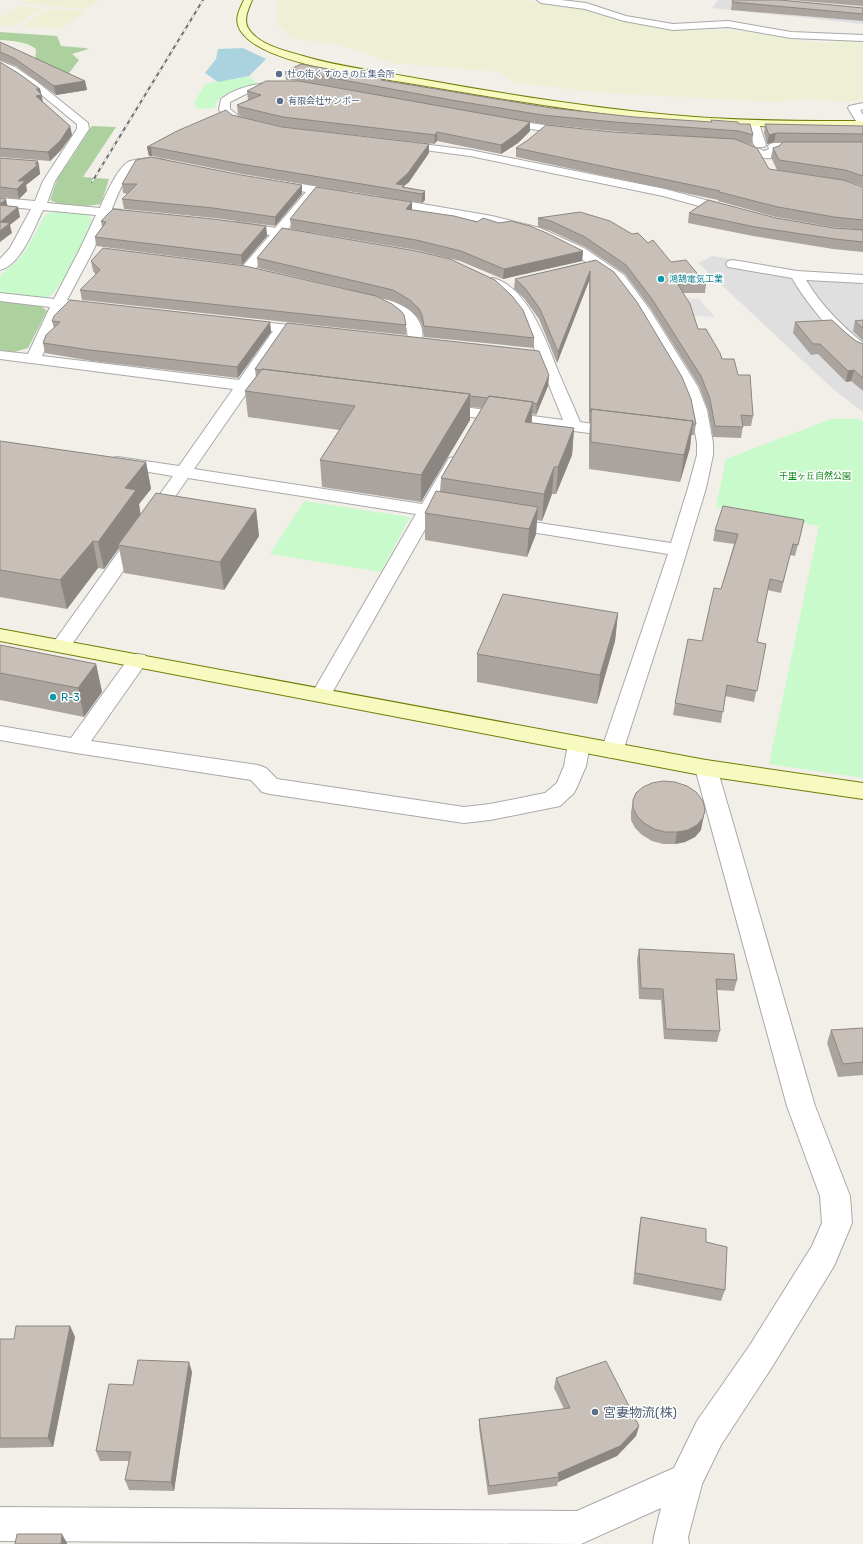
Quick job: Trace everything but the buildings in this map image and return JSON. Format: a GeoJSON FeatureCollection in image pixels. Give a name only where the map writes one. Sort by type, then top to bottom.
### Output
{"type":"FeatureCollection","features":[{"type":"Feature","properties":{"kind":"street"},"geometry":{"type":"LineString","coordinates":[[248,0],[242,14],[241,22],[243,28],[251,36],[260,43],[280,52],[312,62],[460,89],[578,108],[658,116],[753,122],[863,124]]}},
{"type":"Feature","properties":{"kind":"street"},"geometry":{"type":"LineString","coordinates":[[541,0],[586,6],[624,18],[674,27],[728,24],[791,35],[863,38]]}},
{"type":"Feature","properties":{"kind":"street"},"geometry":{"type":"LineString","coordinates":[[0,64],[20,74],[82,123],[83,129],[49,181],[39,206],[11,247],[12,256],[0,266]]}},
{"type":"Feature","properties":{"kind":"street"},"geometry":{"type":"LineString","coordinates":[[7,77],[20,74]]}},
{"type":"Feature","properties":{"kind":"street"},"geometry":{"type":"LineString","coordinates":[[263,127],[232,117],[224,110],[225,101],[234,95],[252,89],[293,85]]}},
{"type":"Feature","properties":{"kind":"street"},"geometry":{"type":"LineString","coordinates":[[863,106],[853,108],[863,124]]}},
{"type":"Feature","properties":{"kind":"street"},"geometry":{"type":"LineString","coordinates":[[490,120],[585,133]]}},
{"type":"Feature","properties":{"kind":"street"},"geometry":{"type":"LineString","coordinates":[[753,122],[767,165]]}},
{"type":"Feature","properties":{"kind":"street"},"geometry":{"type":"LineString","coordinates":[[533,137],[542,128]]}},
{"type":"Feature","properties":{"kind":"street"},"geometry":{"type":"LineString","coordinates":[[386,143],[453,150],[665,194],[741,214]]}},
{"type":"Feature","properties":{"kind":"street"},"geometry":{"type":"LineString","coordinates":[[721,144],[745,146],[773,152],[775,150],[774,146],[863,147]]}},
{"type":"Feature","properties":{"kind":"street"},"geometry":{"type":"LineString","coordinates":[[502,160],[518,150]]}},
{"type":"Feature","properties":{"kind":"street"},"geometry":{"type":"LineString","coordinates":[[32,359],[58,304],[86,251],[117,183],[132,165],[152,161],[175,165]]}},
{"type":"Feature","properties":{"kind":"street"},"geometry":{"type":"LineString","coordinates":[[44,166],[59,167]]}},
{"type":"Feature","properties":{"kind":"street"},"geometry":{"type":"LineString","coordinates":[[264,182],[352,196]]}},
{"type":"Feature","properties":{"kind":"street"},"geometry":{"type":"LineString","coordinates":[[246,270],[314,190]]}},
{"type":"Feature","properties":{"kind":"street"},"geometry":{"type":"LineString","coordinates":[[367,199],[488,219],[535,232],[579,251],[619,278],[632,294],[690,387],[699,410],[697,442],[705,455],[697,488],[678,550],[612,751]]}},
{"type":"Feature","properties":{"kind":"street"},"geometry":{"type":"LineString","coordinates":[[0,202],[128,214]]}},
{"type":"Feature","properties":{"kind":"street"},"geometry":{"type":"LineString","coordinates":[[228,225],[324,240]]}},
{"type":"Feature","properties":{"kind":"street"},"geometry":{"type":"LineString","coordinates":[[86,251],[101,253]]}},
{"type":"Feature","properties":{"kind":"street"},"geometry":{"type":"LineString","coordinates":[[582,266],[597,263]]}},
{"type":"Feature","properties":{"kind":"street"},"geometry":{"type":"LineString","coordinates":[[733,264],[797,275],[863,280]]}},
{"type":"Feature","properties":{"kind":"street"},"geometry":{"type":"LineString","coordinates":[[231,269],[246,270],[261,274]]}},
{"type":"Feature","properties":{"kind":"street"},"geometry":{"type":"LineString","coordinates":[[479,275],[501,286],[518,302],[530,320],[537,355],[573,426]]}},
{"type":"Feature","properties":{"kind":"street"},"geometry":{"type":"LineString","coordinates":[[797,275],[805,291],[837,327],[863,350]]}},
{"type":"Feature","properties":{"kind":"street"},"geometry":{"type":"LineString","coordinates":[[501,286],[516,283]]}},
{"type":"Feature","properties":{"kind":"street"},"geometry":{"type":"LineString","coordinates":[[0,297],[81,306]]}},
{"type":"Feature","properties":{"kind":"street"},"geometry":{"type":"LineString","coordinates":[[365,298],[394,307],[411,320],[416,328],[414,342]]}},
{"type":"Feature","properties":{"kind":"street"},"geometry":{"type":"LineString","coordinates":[[228,322],[329,333]]}},
{"type":"Feature","properties":{"kind":"street"},"geometry":{"type":"LineString","coordinates":[[837,327],[856,325]]}},
{"type":"Feature","properties":{"kind":"street"},"geometry":{"type":"LineString","coordinates":[[61,646],[283,328]]}},
{"type":"Feature","properties":{"kind":"street"},"geometry":{"type":"LineString","coordinates":[[399,340],[430,344]]}},
{"type":"Feature","properties":{"kind":"street"},"geometry":{"type":"LineString","coordinates":[[0,371],[7,356],[297,392]]}},
{"type":"Feature","properties":{"kind":"street"},"geometry":{"type":"LineString","coordinates":[[429,408],[635,434]]}},
{"type":"Feature","properties":{"kind":"street"},"geometry":{"type":"LineString","coordinates":[[321,695],[483,414]]}},
{"type":"Feature","properties":{"kind":"street"},"geometry":{"type":"LineString","coordinates":[[99,460],[183,471],[678,550]]}},
{"type":"Feature","properties":{"kind":"street"},"geometry":{"type":"LineString","coordinates":[[0,635],[706,768],[863,791]]}},
{"type":"Feature","properties":{"kind":"street"},"geometry":{"type":"LineString","coordinates":[[76,746],[138,660]]}},
{"type":"Feature","properties":{"kind":"street"},"geometry":{"type":"LineString","coordinates":[[0,733],[76,746],[258,773],[270,786],[464,815],[490,812],[552,800],[566,787],[575,766],[578,744]]}},
{"type":"Feature","properties":{"kind":"street"},"geometry":{"type":"LineString","coordinates":[[671,1544],[671,1537],[686,1480],[709,1432],[761,1356],[823,1256],[837,1222],[835,1196],[801,1106],[706,768]]}},
{"type":"Feature","properties":{"kind":"street"},"geometry":{"type":"LineString","coordinates":[[0,1524],[578,1528],[686,1480]]}},
{"type":"Feature","properties":{"kind":"shaded area"},"geometry":{"type":"Polygon","coordinates":[[[718,0],[863,0],[863,24],[712,8],[718,0]]]}},
{"type":"Feature","properties":{"kind":"shaded area"},"geometry":{"type":"Polygon","coordinates":[[[712,256],[802,271],[863,275],[863,412],[833,389],[698,263],[712,256]]]}},
{"type":"Feature","properties":{"kind":"shaded area"},"geometry":{"type":"Polygon","coordinates":[[[644,297],[699,299],[715,317],[654,314],[644,297]]]}},
{"type":"Feature","properties":{"kind":"green space"},"geometry":{"type":"Polygon","coordinates":[[[28,0],[99,0],[88,9],[23,3],[28,0]]]}},
{"type":"Feature","properties":{"kind":"green space"},"geometry":{"type":"Polygon","coordinates":[[[277,0],[521,0],[584,8],[603,15],[673,30],[739,31],[820,43],[841,41],[863,42],[863,99],[851,102],[805,99],[773,102],[609,93],[515,83],[498,72],[393,63],[358,50],[333,44],[292,38],[277,24],[277,0]]]}},
{"type":"Feature","properties":{"kind":"green space"},"geometry":{"type":"Polygon","coordinates":[[[20,6],[43,8],[13,26],[0,25],[0,18],[20,6]]]}},
{"type":"Feature","properties":{"kind":"green space"},"geometry":{"type":"Polygon","coordinates":[[[49,9],[87,11],[62,29],[20,27],[49,9]]]}},
{"type":"Feature","properties":{"kind":"green space"},"geometry":{"type":"Polygon","coordinates":[[[0,32],[57,36],[61,46],[89,49],[72,54],[79,60],[69,73],[65,75],[34,75],[36,49],[23,43],[0,40],[0,32]]]}},
{"type":"Feature","properties":{"kind":"green space"},"geometry":{"type":"Polygon","coordinates":[[[247,77],[251,78],[259,85],[232,91],[226,94],[220,98],[215,108],[197,109],[194,102],[205,85],[213,82],[247,77]]]}},
{"type":"Feature","properties":{"kind":"green space"},"geometry":{"type":"Polygon","coordinates":[[[92,126],[116,127],[83,177],[109,179],[101,204],[75,206],[50,200],[58,177],[92,126]]]}},
{"type":"Feature","properties":{"kind":"green space"},"geometry":{"type":"Polygon","coordinates":[[[56,211],[87,215],[92,219],[65,276],[52,294],[46,298],[30,298],[0,294],[0,276],[23,255],[45,215],[56,211]]]}},
{"type":"Feature","properties":{"kind":"green space"},"geometry":{"type":"Polygon","coordinates":[[[0,301],[41,306],[47,311],[28,348],[14,352],[0,350],[0,301]]]}},
{"type":"Feature","properties":{"kind":"green space","name":"千里ヶ丘自然公園"},"geometry":{"type":"Polygon","coordinates":[[[831,419],[859,419],[863,421],[863,778],[769,764],[819,526],[716,507],[726,459],[831,419]]]}},
{"type":"Feature","properties":{"kind":"green space"},"geometry":{"type":"Polygon","coordinates":[[[304,501],[410,517],[381,572],[270,554],[304,501]]]}},
{"type":"Feature","properties":{"kind":"water"},"geometry":{"type":"Polygon","coordinates":[[[243,48],[266,59],[249,76],[218,82],[205,73],[216,59],[218,49],[243,48]]]}},
{"type":"Feature","properties":{"kind":"railway"},"geometry":{"type":"LineString","coordinates":[[92,182],[203,0]]}},
{"type":"Feature","properties":{"kind":"place","name":"杜の街くすのきの丘集会所"},"geometry":{"type":"Point","coordinates":[279,74]}},
{"type":"Feature","properties":{"kind":"place","name":"有限会社サンポー"},"geometry":{"type":"Point","coordinates":[280,101]}},
{"type":"Feature","properties":{"kind":"place","name":"鴻鵠電気工業"},"geometry":{"type":"Point","coordinates":[661,279]}},
{"type":"Feature","properties":{"kind":"place","name":"R-3"},"geometry":{"type":"Point","coordinates":[53,697]}},
{"type":"Feature","properties":{"kind":"place","name":"宮妻物流(株)"},"geometry":{"type":"Point","coordinates":[595,1412]}}]}
